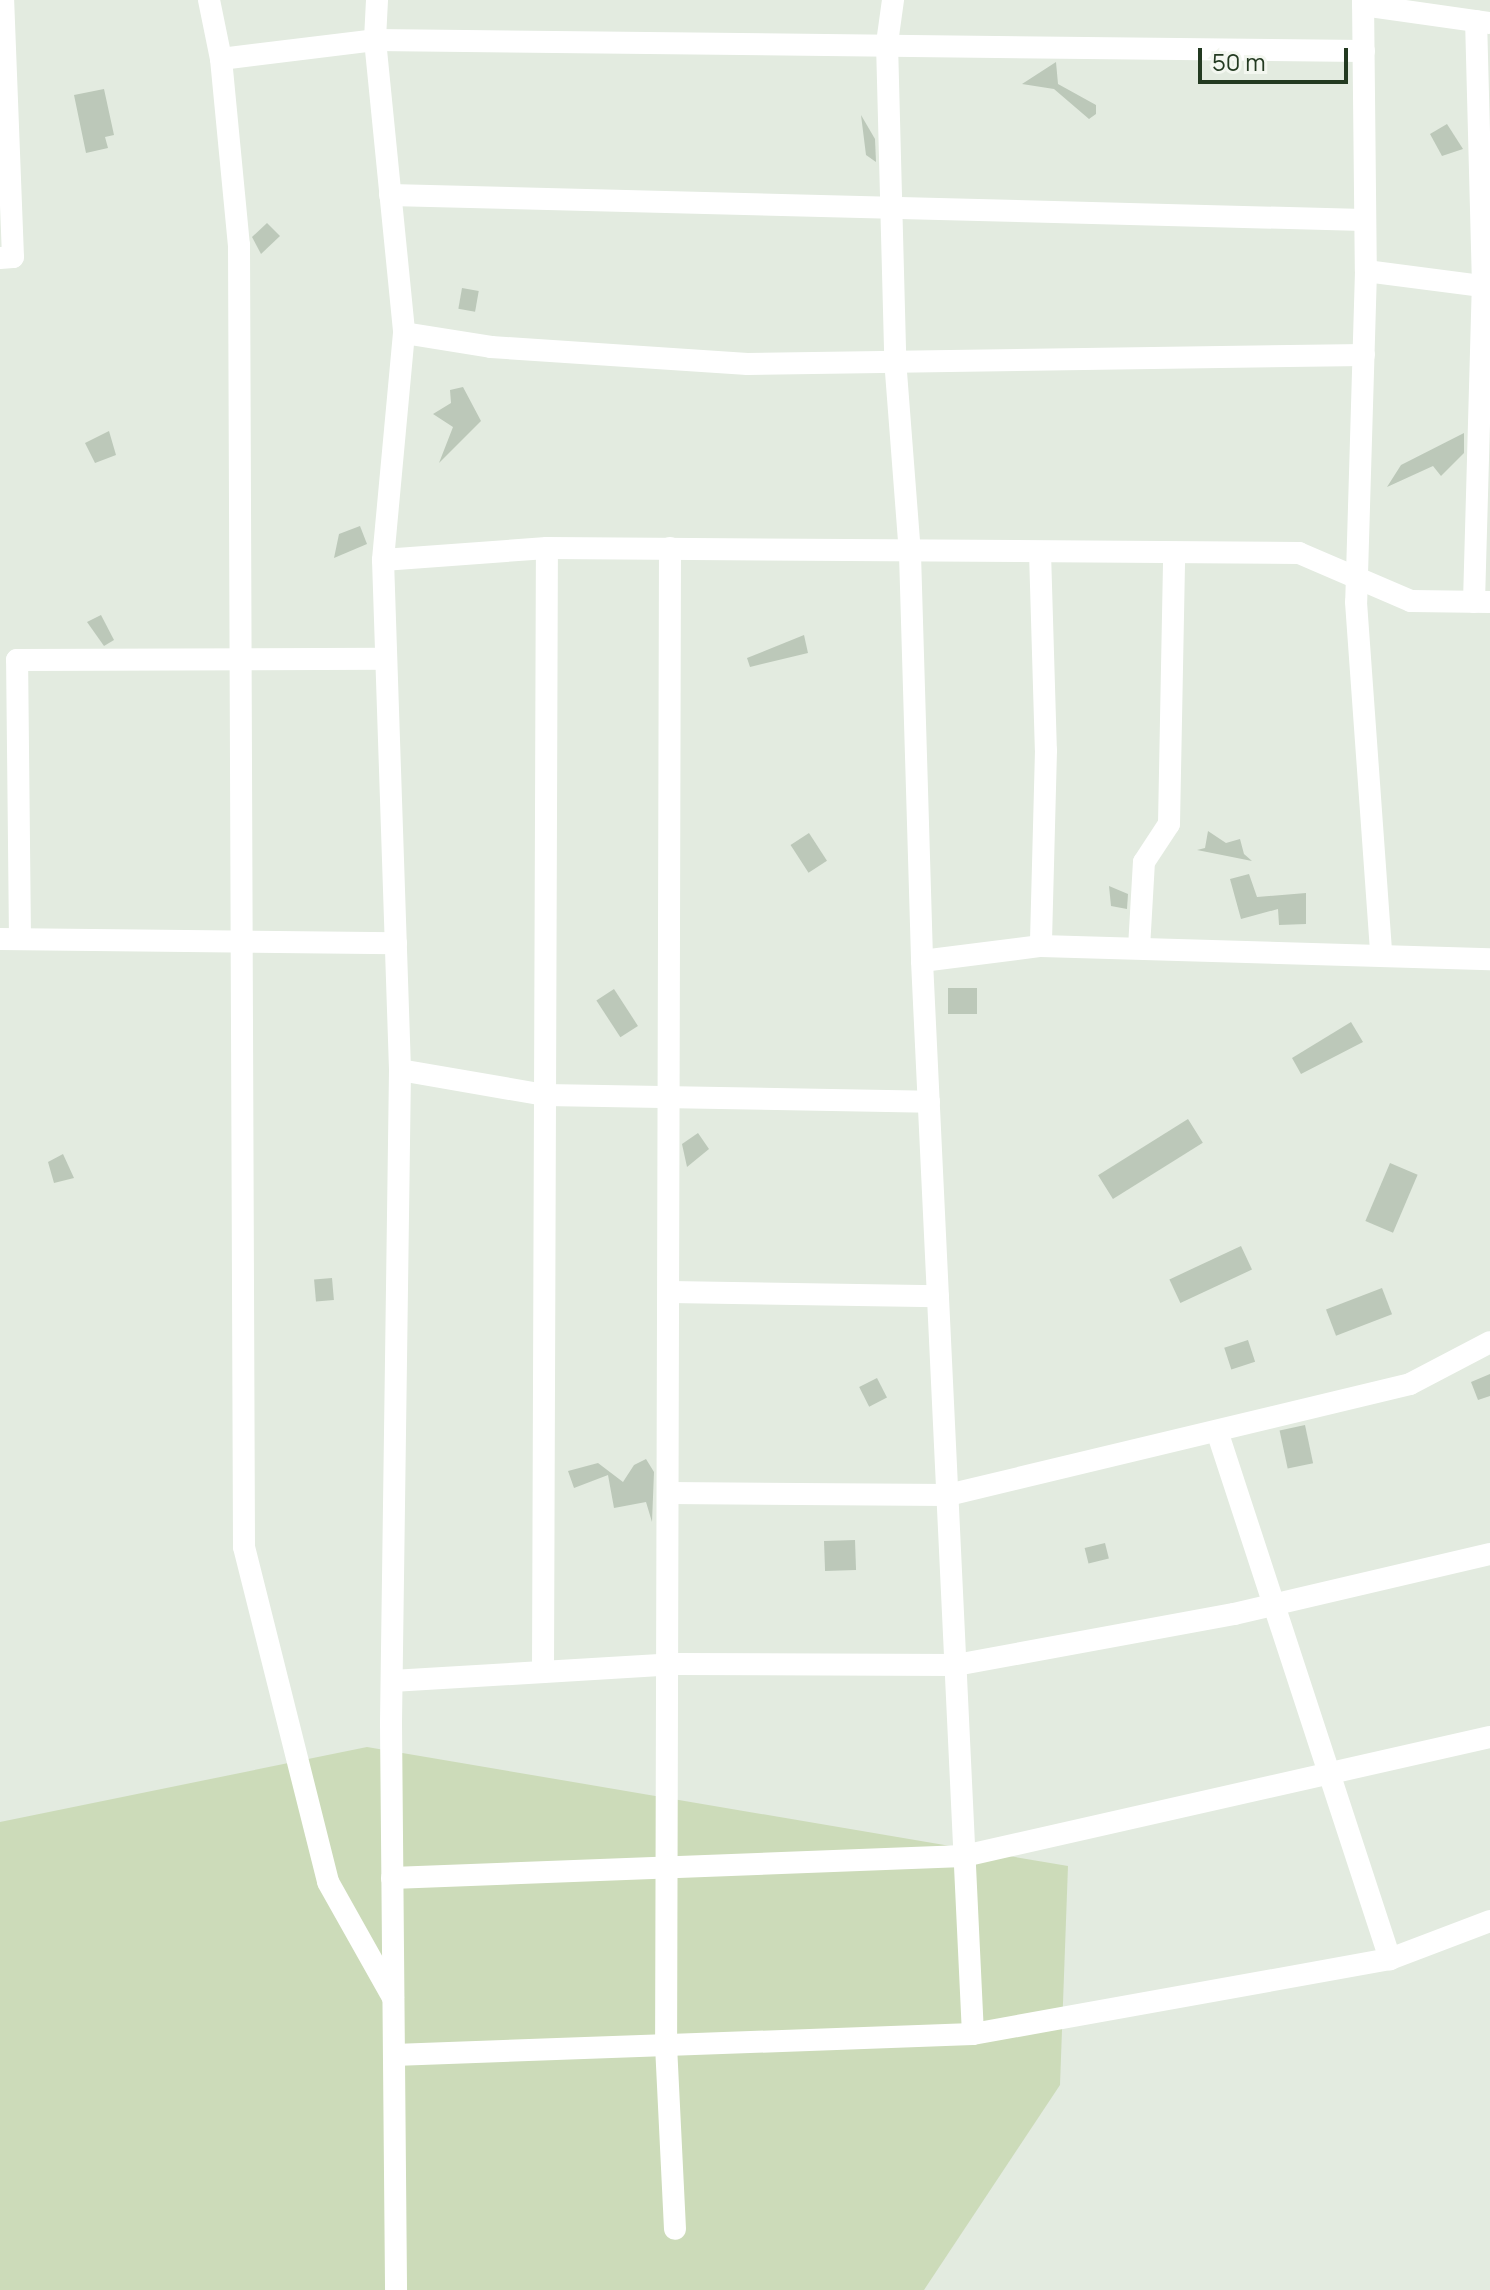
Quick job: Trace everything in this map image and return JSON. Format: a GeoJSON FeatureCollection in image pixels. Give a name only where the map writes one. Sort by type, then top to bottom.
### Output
{"type":"FeatureCollection","features":[{"type":"Feature","properties":{"kind":"street"},"geometry":{"type":"LineString","coordinates":[[0,258],[13,257],[4,114],[3,0]]}},
{"type":"Feature","properties":{"kind":"street"},"geometry":{"type":"LineString","coordinates":[[209,0],[221,59],[239,245],[244,1547],[328,1882],[395,2003]]}},
{"type":"Feature","properties":{"kind":"street"},"geometry":{"type":"LineString","coordinates":[[377,0],[375,40],[404,333],[383,560],[400,1070],[392,1681],[396,2290]]}},
{"type":"Feature","properties":{"kind":"street"},"geometry":{"type":"LineString","coordinates":[[893,0],[887,43],[895,359],[910,554],[922,961],[973,2034]]}},
{"type":"Feature","properties":{"kind":"street"},"geometry":{"type":"LineString","coordinates":[[383,560],[547,548],[910,554],[1299,553],[1357,576],[1411,601],[1482,602],[1487,287],[1483,22],[1363,2],[1366,271],[1357,576],[1381,953]]}},
{"type":"Feature","properties":{"kind":"street"},"geometry":{"type":"LineString","coordinates":[[221,59],[375,40],[887,43],[1364,51]]}},
{"type":"Feature","properties":{"kind":"street"},"geometry":{"type":"LineString","coordinates":[[390,195],[1364,220]]}},
{"type":"Feature","properties":{"kind":"street"},"geometry":{"type":"LineString","coordinates":[[1366,271],[1487,287]]}},
{"type":"Feature","properties":{"kind":"street"},"geometry":{"type":"LineString","coordinates":[[404,333],[491,347],[747,364],[895,359],[1364,355]]}},
{"type":"Feature","properties":{"kind":"street"},"geometry":{"type":"LineString","coordinates":[[543,1672],[547,548]]}},
{"type":"Feature","properties":{"kind":"street"},"geometry":{"type":"LineString","coordinates":[[670,548],[671,1097],[666,2045],[675,2229]]}},
{"type":"Feature","properties":{"kind":"street"},"geometry":{"type":"LineString","coordinates":[[1040,552],[1046,750],[1041,946]]}},
{"type":"Feature","properties":{"kind":"street"},"geometry":{"type":"LineString","coordinates":[[1139,948],[1144,862],[1169,824],[1174,553]]}},
{"type":"Feature","properties":{"kind":"street"},"geometry":{"type":"LineString","coordinates":[[386,659],[17,660],[10,939],[396,943]]}},
{"type":"Feature","properties":{"kind":"street"},"geometry":{"type":"LineString","coordinates":[[922,961],[1041,946],[1381,953],[1490,959]]}},
{"type":"Feature","properties":{"kind":"street"},"geometry":{"type":"LineString","coordinates":[[400,1070],[545,1095],[929,1102]]}},
{"type":"Feature","properties":{"kind":"street"},"geometry":{"type":"LineString","coordinates":[[670,1292],[938,1296]]}},
{"type":"Feature","properties":{"kind":"street"},"geometry":{"type":"LineString","coordinates":[[669,1493],[948,1495],[1410,1384],[1490,1342]]}},
{"type":"Feature","properties":{"kind":"street"},"geometry":{"type":"LineString","coordinates":[[1217,1431],[1390,1959]]}},
{"type":"Feature","properties":{"kind":"street"},"geometry":{"type":"LineString","coordinates":[[392,1681],[668,1664],[956,1665],[1274,1605],[1490,1554]]}},
{"type":"Feature","properties":{"kind":"street"},"geometry":{"type":"LineString","coordinates":[[392,1878],[964,1856],[1490,1737]]}},
{"type":"Feature","properties":{"kind":"street"},"geometry":{"type":"LineString","coordinates":[[394,2055],[973,2034],[1390,1959],[1490,1921]]}},
{"type":"Feature","properties":{"kind":"green space"},"geometry":{"type":"Polygon","coordinates":[[[367,1747],[1068,1866],[1060,2085],[924,2290],[0,2290],[0,1822],[367,1747]]]}},
{"type":"Feature","properties":{"kind":"building"},"geometry":{"type":"Polygon","coordinates":[[[1056,62],[1058,84],[1096,105],[1096,114],[1089,119],[1054,89],[1022,84],[1056,62]]]}},
{"type":"Feature","properties":{"kind":"building"},"geometry":{"type":"Polygon","coordinates":[[[104,89],[114,135],[105,137],[108,148],[86,153],[74,95],[104,89]]]}},
{"type":"Feature","properties":{"kind":"building"},"geometry":{"type":"Polygon","coordinates":[[[861,115],[875,139],[876,162],[866,155],[861,115]]]}},
{"type":"Feature","properties":{"kind":"building"},"geometry":{"type":"Polygon","coordinates":[[[1447,124],[1463,149],[1442,156],[1430,134],[1447,124]]]}},
{"type":"Feature","properties":{"kind":"building"},"geometry":{"type":"Polygon","coordinates":[[[267,223],[280,236],[261,254],[252,237],[267,223]]]}},
{"type":"Feature","properties":{"kind":"building"},"geometry":{"type":"Polygon","coordinates":[[[462,288],[479,291],[475,312],[458,309],[462,288]]]}},
{"type":"Feature","properties":{"kind":"building"},"geometry":{"type":"Polygon","coordinates":[[[463,387],[481,421],[439,463],[453,427],[433,414],[451,403],[450,390],[463,387]]]}},
{"type":"Feature","properties":{"kind":"building"},"geometry":{"type":"Polygon","coordinates":[[[109,431],[116,455],[95,463],[85,443],[109,431]]]}},
{"type":"Feature","properties":{"kind":"building"},"geometry":{"type":"Polygon","coordinates":[[[1464,433],[1464,453],[1441,476],[1433,466],[1387,487],[1401,465],[1464,433]]]}},
{"type":"Feature","properties":{"kind":"building"},"geometry":{"type":"Polygon","coordinates":[[[360,526],[367,544],[334,558],[339,534],[360,526]]]}},
{"type":"Feature","properties":{"kind":"building"},"geometry":{"type":"Polygon","coordinates":[[[101,615],[114,640],[104,646],[87,622],[101,615]]]}},
{"type":"Feature","properties":{"kind":"building"},"geometry":{"type":"Polygon","coordinates":[[[804,635],[808,653],[750,667],[747,658],[804,635]]]}},
{"type":"Feature","properties":{"kind":"building"},"geometry":{"type":"Polygon","coordinates":[[[1208,831],[1226,843],[1240,839],[1244,854],[1252,861],[1197,850],[1205,848],[1208,831]]]}},
{"type":"Feature","properties":{"kind":"building"},"geometry":{"type":"Polygon","coordinates":[[[809,833],[827,861],[809,873],[791,845],[809,833]]]}},
{"type":"Feature","properties":{"kind":"building"},"geometry":{"type":"Polygon","coordinates":[[[1249,874],[1257,897],[1306,893],[1306,924],[1279,925],[1278,909],[1241,919],[1230,879],[1249,874]]]}},
{"type":"Feature","properties":{"kind":"building"},"geometry":{"type":"Polygon","coordinates":[[[1109,886],[1128,894],[1127,909],[1111,906],[1109,886]]]}},
{"type":"Feature","properties":{"kind":"building"},"geometry":{"type":"Polygon","coordinates":[[[948,988],[977,988],[977,1014],[948,1014],[948,988]]]}},
{"type":"Feature","properties":{"kind":"building"},"geometry":{"type":"Polygon","coordinates":[[[614,989],[638,1026],[620,1037],[596,1000],[614,989]]]}},
{"type":"Feature","properties":{"kind":"building"},"geometry":{"type":"Polygon","coordinates":[[[1351,1022],[1363,1042],[1301,1074],[1292,1058],[1351,1022]]]}},
{"type":"Feature","properties":{"kind":"building"},"geometry":{"type":"Polygon","coordinates":[[[1188,1119],[1203,1143],[1113,1199],[1098,1175],[1188,1119]]]}},
{"type":"Feature","properties":{"kind":"building"},"geometry":{"type":"Polygon","coordinates":[[[698,1133],[709,1149],[687,1167],[682,1144],[698,1133]]]}},
{"type":"Feature","properties":{"kind":"building"},"geometry":{"type":"Polygon","coordinates":[[[63,1154],[74,1178],[54,1183],[48,1162],[63,1154]]]}},
{"type":"Feature","properties":{"kind":"building"},"geometry":{"type":"Polygon","coordinates":[[[1390,1163],[1418,1175],[1393,1233],[1365,1221],[1390,1163]]]}},
{"type":"Feature","properties":{"kind":"building"},"geometry":{"type":"Polygon","coordinates":[[[1241,1246],[1252,1270],[1180,1303],[1169,1279],[1241,1246]]]}},
{"type":"Feature","properties":{"kind":"building"},"geometry":{"type":"Polygon","coordinates":[[[332,1278],[334,1300],[316,1301],[314,1280],[332,1278]]]}},
{"type":"Feature","properties":{"kind":"building"},"geometry":{"type":"Polygon","coordinates":[[[1382,1288],[1392,1314],[1336,1336],[1326,1310],[1382,1288]]]}},
{"type":"Feature","properties":{"kind":"building"},"geometry":{"type":"Polygon","coordinates":[[[1248,1340],[1255,1362],[1231,1370],[1224,1348],[1248,1340]]]}},
{"type":"Feature","properties":{"kind":"building"},"geometry":{"type":"Polygon","coordinates":[[[1490,1374],[1490,1396],[1478,1400],[1471,1382],[1490,1374]]]}},
{"type":"Feature","properties":{"kind":"building"},"geometry":{"type":"Polygon","coordinates":[[[877,1378],[887,1398],[869,1407],[859,1387],[877,1378]]]}},
{"type":"Feature","properties":{"kind":"building"},"geometry":{"type":"Polygon","coordinates":[[[1305,1425],[1313,1463],[1288,1469],[1280,1430],[1305,1425]]]}},
{"type":"Feature","properties":{"kind":"building"},"geometry":{"type":"Polygon","coordinates":[[[646,1459],[654,1472],[652,1522],[646,1502],[614,1508],[608,1475],[574,1488],[568,1471],[598,1463],[623,1482],[634,1465],[646,1459]]]}},
{"type":"Feature","properties":{"kind":"building"},"geometry":{"type":"Polygon","coordinates":[[[855,1540],[856,1570],[825,1571],[824,1541],[855,1540]]]}},
{"type":"Feature","properties":{"kind":"building"},"geometry":{"type":"Polygon","coordinates":[[[1105,1543],[1109,1559],[1088,1564],[1085,1548],[1105,1543]]]}}]}
